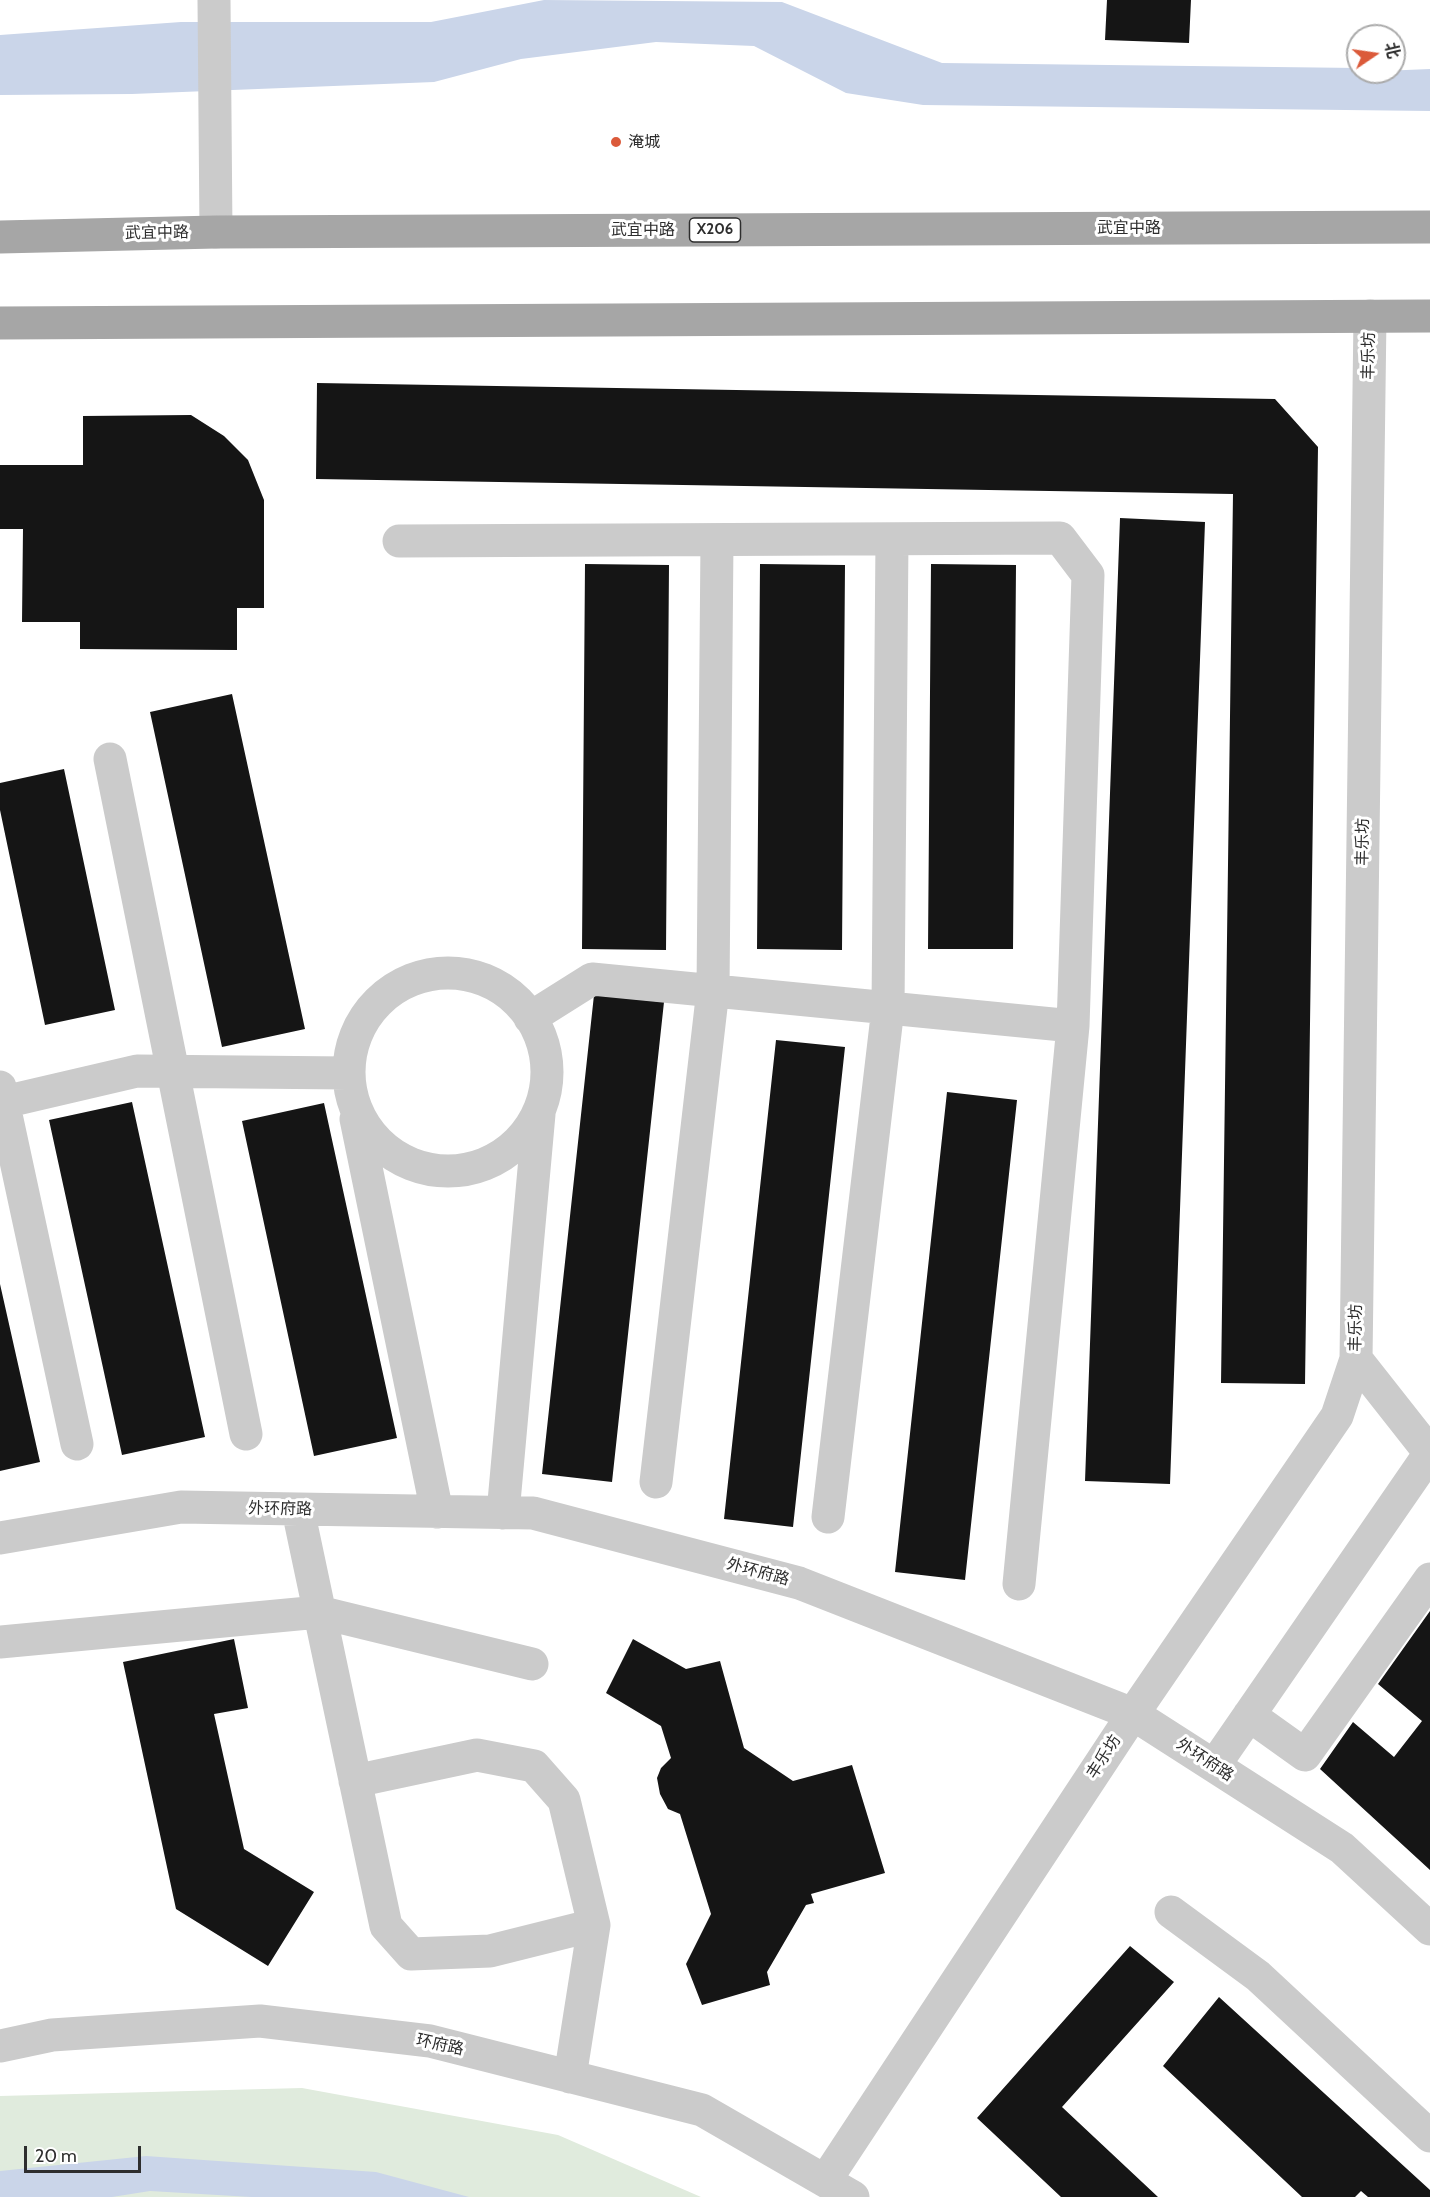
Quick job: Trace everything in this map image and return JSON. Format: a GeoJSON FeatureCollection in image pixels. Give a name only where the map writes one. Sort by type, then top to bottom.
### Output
{"type":"FeatureCollection","features":[{"type":"Feature","properties":{"kind":"main road","name":"武宜中路"},"geometry":{"type":"LineString","coordinates":[[0,237],[216,232],[1430,227]]}},
{"type":"Feature","properties":{"kind":"main road"},"geometry":{"type":"LineString","coordinates":[[0,323],[1430,316]]}},
{"type":"Feature","properties":{"kind":"street"},"geometry":{"type":"LineString","coordinates":[[214,0],[216,232]]}},
{"type":"Feature","properties":{"kind":"street","name":"丰乐坊"},"geometry":{"type":"LineString","coordinates":[[839,2189],[1133,1714],[1337,1416],[1356,1359],[1370,316]]}},
{"type":"Feature","properties":{"kind":"street"},"geometry":{"type":"LineString","coordinates":[[399,541],[1060,538],[1088,575],[1073,1026],[1019,1584]]}},
{"type":"Feature","properties":{"kind":"street"},"geometry":{"type":"LineString","coordinates":[[828,1517],[888,1008],[892,539]]}},
{"type":"Feature","properties":{"kind":"street"},"geometry":{"type":"LineString","coordinates":[[656,1482],[713,990],[717,540]]}},
{"type":"Feature","properties":{"kind":"street"},"geometry":{"type":"LineString","coordinates":[[110,759],[246,1434]]}},
{"type":"Feature","properties":{"kind":"street"},"geometry":{"type":"LineString","coordinates":[[353,1105],[369,1133],[392,1155],[421,1169],[453,1172],[485,1166],[512,1149],[533,1125],[539,1111],[545,1096],[548,1064],[539,1031],[520,1002],[493,982],[460,972],[426,974],[395,987],[369,1010],[353,1040],[348,1073],[353,1105],[437,1512]]}},
{"type":"Feature","properties":{"kind":"street"},"geometry":{"type":"LineString","coordinates":[[530,1017],[592,979],[1073,1026]]}},
{"type":"Feature","properties":{"kind":"street"},"geometry":{"type":"LineString","coordinates":[[78,1444],[1,1098],[137,1071],[348,1073]]}},
{"type":"Feature","properties":{"kind":"street"},"geometry":{"type":"LineString","coordinates":[[503,1513],[539,1111]]}},
{"type":"Feature","properties":{"kind":"street"},"geometry":{"type":"LineString","coordinates":[[1214,1766],[1430,1453],[1356,1359]]}},
{"type":"Feature","properties":{"kind":"street","name":"外环府路"},"geometry":{"type":"LineString","coordinates":[[0,1538],[181,1507],[533,1513],[799,1583],[1133,1714],[1342,1848],[1430,1929]]}},
{"type":"Feature","properties":{"kind":"street"},"geometry":{"type":"LineString","coordinates":[[298,1509],[386,1926],[411,1954],[490,1951],[594,1925]]}},
{"type":"Feature","properties":{"kind":"street"},"geometry":{"type":"LineString","coordinates":[[1249,1715],[1305,1755],[1430,1579]]}},
{"type":"Feature","properties":{"kind":"street"},"geometry":{"type":"LineString","coordinates":[[0,1642],[319,1612],[532,1664]]}},
{"type":"Feature","properties":{"kind":"street"},"geometry":{"type":"LineString","coordinates":[[355,1781],[477,1755],[534,1766],[564,1800],[594,1925],[570,2077]]}},
{"type":"Feature","properties":{"kind":"street"},"geometry":{"type":"LineString","coordinates":[[1171,1912],[1258,1976],[1430,2136]]}},
{"type":"Feature","properties":{"kind":"street","name":"环府路"},"geometry":{"type":"LineString","coordinates":[[0,2046],[52,2035],[260,2021],[430,2041],[702,2110],[839,2189]]}},
{"type":"Feature","properties":{"kind":"green space"},"geometry":{"type":"Polygon","coordinates":[[[302,2088],[558,2135],[701,2197],[0,2197],[0,2096],[302,2088]]]}},
{"type":"Feature","properties":{"kind":"water"},"geometry":{"type":"Polygon","coordinates":[[[544,0],[782,2],[942,63],[1346,68],[1346,84],[1406,84],[1406,70],[1430,69],[1430,111],[923,105],[846,93],[754,46],[656,42],[521,59],[434,82],[132,94],[0,95],[0,35],[181,22],[431,22],[544,0]]]}},
{"type":"Feature","properties":{"kind":"water"},"geometry":{"type":"Polygon","coordinates":[[[146,2156],[376,2172],[469,2197],[251,2197],[150,2191],[112,2197],[0,2197],[0,2171],[146,2156]]]}},
{"type":"Feature","properties":{"kind":"building"},"geometry":{"type":"Polygon","coordinates":[[[1107,0],[1191,0],[1189,43],[1105,40],[1107,0]]]}},
{"type":"Feature","properties":{"kind":"building"},"geometry":{"type":"Polygon","coordinates":[[[317,383],[1275,399],[1318,447],[1305,1384],[1221,1383],[1233,494],[316,479],[317,383]]]}},
{"type":"Feature","properties":{"kind":"building"},"geometry":{"type":"Polygon","coordinates":[[[191,415],[224,436],[248,460],[264,500],[264,608],[237,608],[237,650],[80,649],[80,622],[22,622],[23,529],[0,529],[0,465],[83,465],[83,416],[191,415]]]}},
{"type":"Feature","properties":{"kind":"building"},"geometry":{"type":"Polygon","coordinates":[[[1120,518],[1205,522],[1170,1484],[1085,1481],[1120,518]]]}},
{"type":"Feature","properties":{"kind":"building"},"geometry":{"type":"Polygon","coordinates":[[[585,564],[669,565],[666,950],[582,949],[585,564]]]}},
{"type":"Feature","properties":{"kind":"building"},"geometry":{"type":"Polygon","coordinates":[[[760,564],[845,565],[842,950],[757,949],[760,564]]]}},
{"type":"Feature","properties":{"kind":"building"},"geometry":{"type":"Polygon","coordinates":[[[931,564],[1016,565],[1013,949],[928,949],[931,564]]]}},
{"type":"Feature","properties":{"kind":"building"},"geometry":{"type":"Polygon","coordinates":[[[232,694],[305,1029],[222,1047],[150,712],[232,694]]]}},
{"type":"Feature","properties":{"kind":"building"},"geometry":{"type":"Polygon","coordinates":[[[64,769],[115,1010],[45,1025],[0,810],[0,783],[64,769]]]}},
{"type":"Feature","properties":{"kind":"building"},"geometry":{"type":"Polygon","coordinates":[[[594,995],[664,1002],[612,1482],[542,1474],[594,995]]]}},
{"type":"Feature","properties":{"kind":"building"},"geometry":{"type":"Polygon","coordinates":[[[776,1040],[845,1047],[793,1527],[724,1519],[776,1040]]]}},
{"type":"Feature","properties":{"kind":"building"},"geometry":{"type":"Polygon","coordinates":[[[947,1092],[1017,1100],[965,1580],[895,1572],[947,1092]]]}},
{"type":"Feature","properties":{"kind":"building"},"geometry":{"type":"Polygon","coordinates":[[[132,1102],[205,1437],[122,1455],[49,1120],[132,1102]]]}},
{"type":"Feature","properties":{"kind":"building"},"geometry":{"type":"Polygon","coordinates":[[[324,1103],[397,1438],[314,1456],[242,1121],[324,1103]]]}},
{"type":"Feature","properties":{"kind":"building"},"geometry":{"type":"Polygon","coordinates":[[[0,1284],[40,1462],[0,1471],[0,1284]]]}},
{"type":"Feature","properties":{"kind":"building"},"geometry":{"type":"Polygon","coordinates":[[[1430,1611],[1430,1870],[1320,1769],[1353,1722],[1394,1757],[1422,1721],[1378,1684],[1430,1611]]]}},
{"type":"Feature","properties":{"kind":"building"},"geometry":{"type":"Polygon","coordinates":[[[234,1639],[248,1708],[214,1714],[244,1849],[314,1892],[268,1966],[176,1909],[123,1662],[234,1639]]]}},
{"type":"Feature","properties":{"kind":"building"},"geometry":{"type":"Polygon","coordinates":[[[633,1639],[686,1669],[720,1661],[744,1748],[793,1781],[852,1765],[885,1873],[811,1894],[814,1903],[806,1905],[767,1972],[770,1985],[702,2005],[686,1964],[711,1914],[680,1814],[668,1809],[660,1794],[657,1778],[661,1768],[671,1758],[661,1726],[606,1693],[633,1639]]]}},
{"type":"Feature","properties":{"kind":"building"},"geometry":{"type":"Polygon","coordinates":[[[1130,1946],[1174,1982],[1062,2107],[1158,2197],[1061,2197],[977,2118],[1130,1946]]]}},
{"type":"Feature","properties":{"kind":"building"},"geometry":{"type":"Polygon","coordinates":[[[1219,1997],[1430,2190],[1430,2197],[1368,2197],[1361,2191],[1355,2197],[1302,2197],[1163,2066],[1219,1997]]]}},
{"type":"Feature","properties":{"kind":"place","name":"淹城"},"geometry":{"type":"Point","coordinates":[616,142]}}]}
